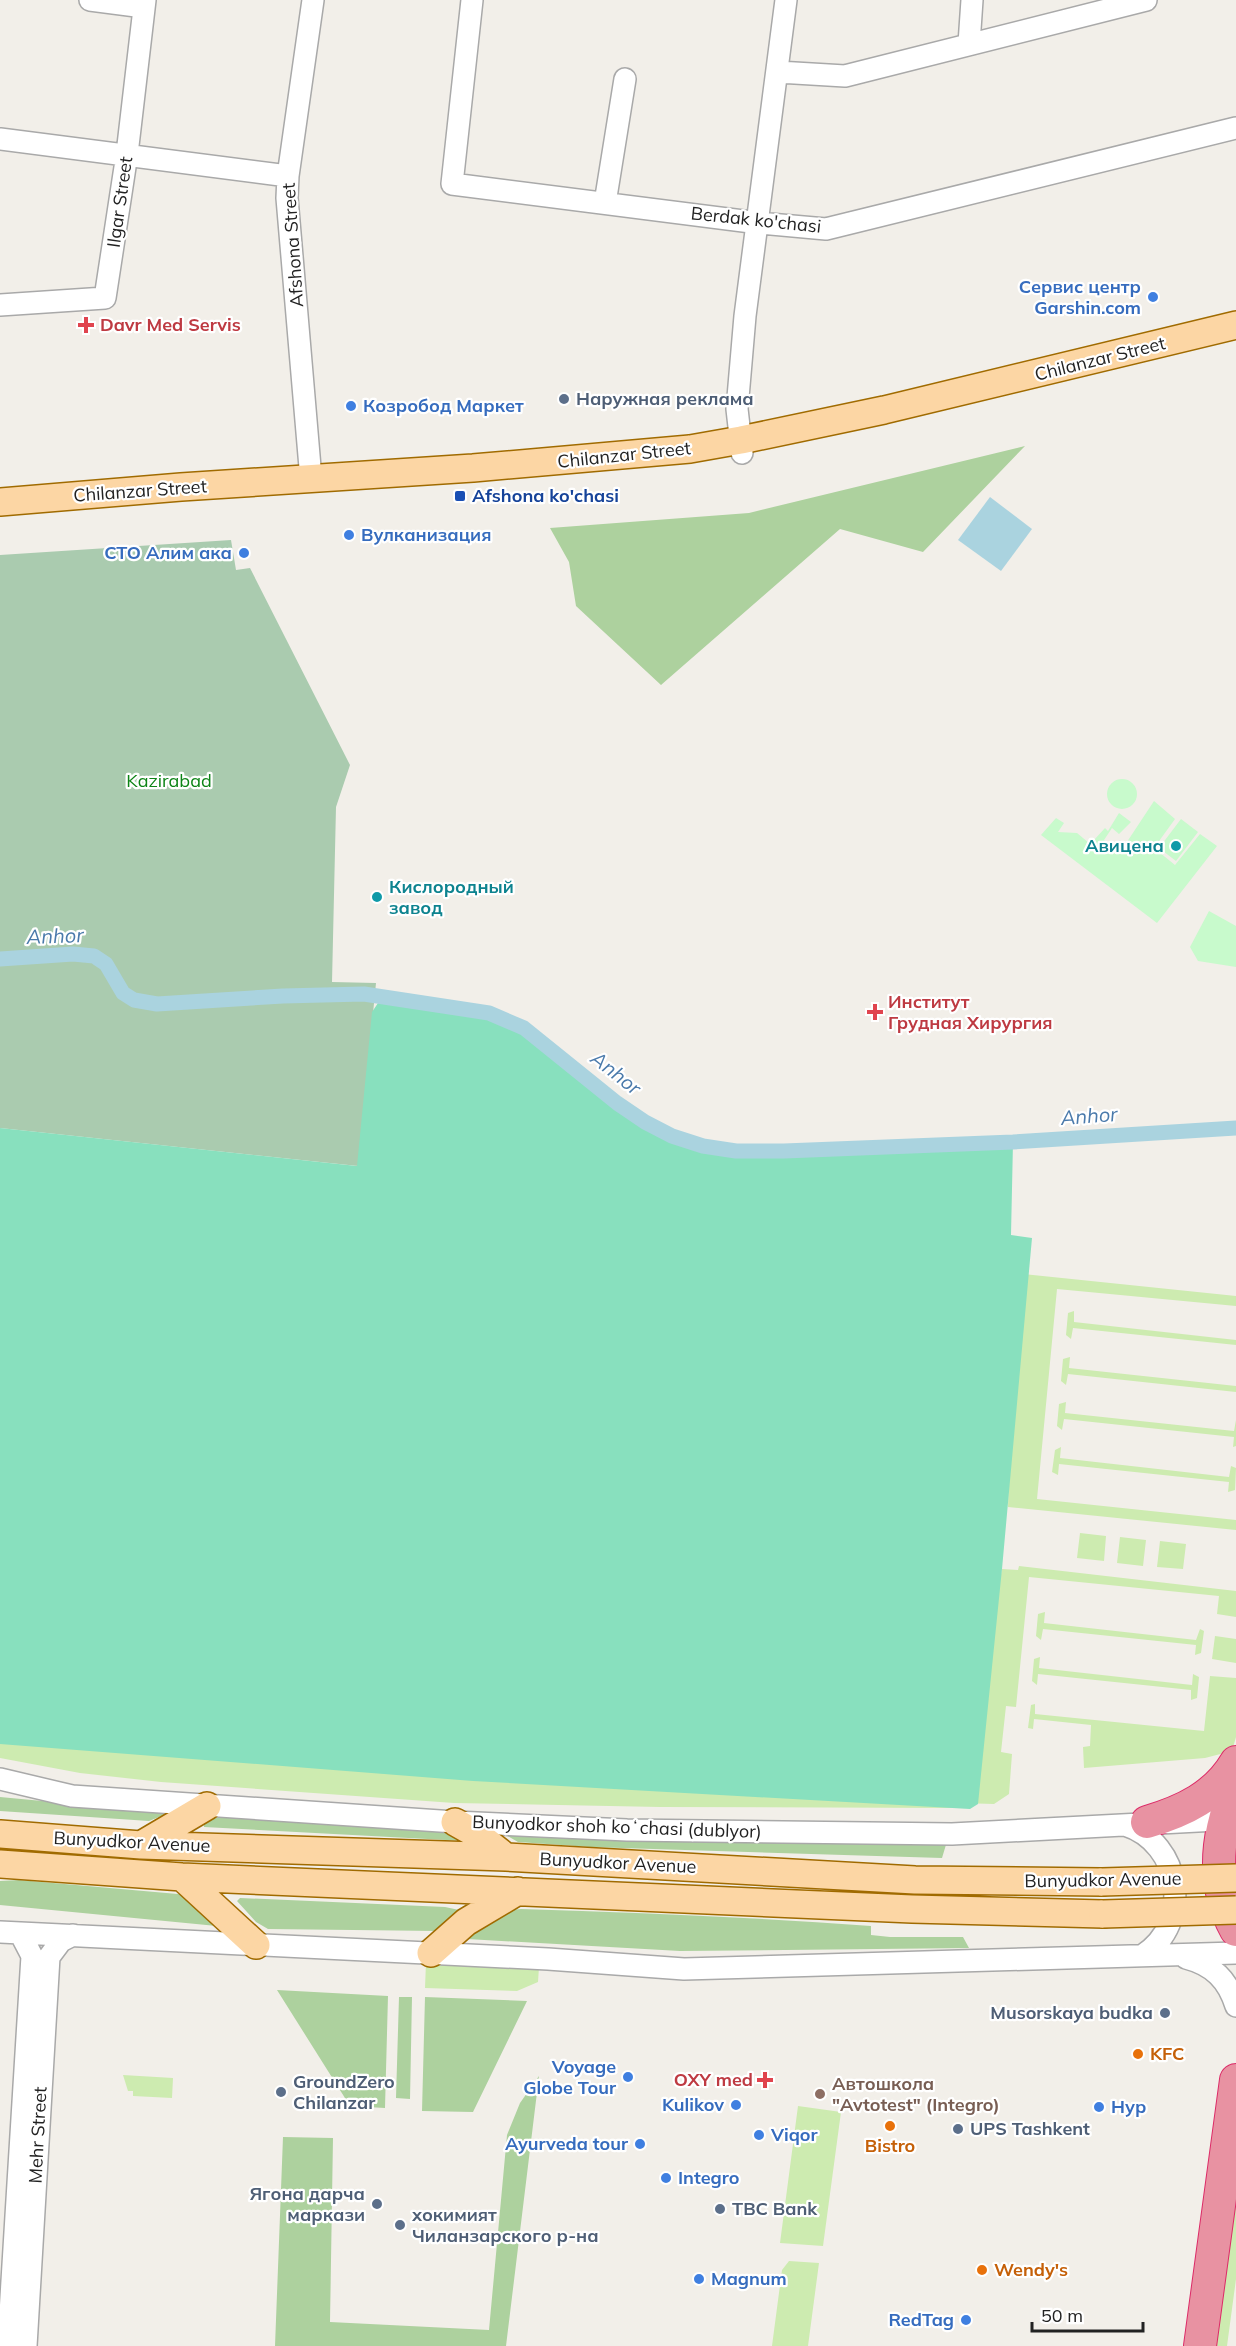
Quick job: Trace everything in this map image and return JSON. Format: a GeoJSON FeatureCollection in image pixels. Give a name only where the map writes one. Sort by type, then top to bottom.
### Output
{"type":"FeatureCollection","features":[{"type":"Feature","properties":{"kind":"highway"},"geometry":{"type":"LineString","coordinates":[[1134,1823],[1168,1816],[1203,1799],[1217,1788],[1236,1762]]}},
{"type":"Feature","properties":{"kind":"highway"},"geometry":{"type":"LineString","coordinates":[[1236,1788],[1230,1819],[1218,1851],[1224,1903],[1236,1930]]}},
{"type":"Feature","properties":{"kind":"highway"},"geometry":{"type":"LineString","coordinates":[[1200,2346],[1236,2080]]}},
{"type":"Feature","properties":{"kind":"main road","name":"Chilanzar Street"},"geometry":{"type":"LineString","coordinates":[[742,447],[1236,325]]}},
{"type":"Feature","properties":{"kind":"main road","name":"Chilanzar Street"},"geometry":{"type":"LineString","coordinates":[[0,514],[690,449],[742,447],[880,427],[1236,343]]}},
{"type":"Feature","properties":{"kind":"main road","name":"Chilanzar Street"},"geometry":{"type":"LineString","coordinates":[[0,502],[312,485]]}},
{"type":"Feature","properties":{"kind":"main road"},"geometry":{"type":"LineString","coordinates":[[141,1845],[207,1806]]}},
{"type":"Feature","properties":{"kind":"main road"},"geometry":{"type":"LineString","coordinates":[[455,1822],[478,1835],[506,1857]]}},
{"type":"Feature","properties":{"kind":"main road","name":"Bunyudkor Avenue"},"geometry":{"type":"LineString","coordinates":[[0,1834],[141,1845],[506,1857],[915,1880],[1102,1882],[1236,1878]]}},
{"type":"Feature","properties":{"kind":"main road","name":"Bunyudkor Avenue"},"geometry":{"type":"LineString","coordinates":[[0,1864],[182,1877],[912,1909],[1103,1914],[1236,1910]]}},
{"type":"Feature","properties":{"kind":"main road"},"geometry":{"type":"LineString","coordinates":[[182,1877],[256,1945]]}},
{"type":"Feature","properties":{"kind":"main road"},"geometry":{"type":"LineString","coordinates":[[431,1953],[466,1922],[518,1891]]}},
{"type":"Feature","properties":{"kind":"street"},"geometry":{"type":"LineString","coordinates":[[90,0],[144,3]]}},
{"type":"Feature","properties":{"kind":"street","name":"Afshona Street"},"geometry":{"type":"LineString","coordinates":[[312,485],[288,221],[288,176],[313,0]]}},
{"type":"Feature","properties":{"kind":"street","name":"Berdak ko'chasi"},"geometry":{"type":"LineString","coordinates":[[472,0],[452,184],[759,223],[826,229],[1236,128]]}},
{"type":"Feature","properties":{"kind":"street"},"geometry":{"type":"LineString","coordinates":[[742,447],[736,409],[745,316],[759,223],[786,0]]}},
{"type":"Feature","properties":{"kind":"street"},"geometry":{"type":"LineString","coordinates":[[969,44],[972,0]]}},
{"type":"Feature","properties":{"kind":"street"},"geometry":{"type":"LineString","coordinates":[[778,72],[844,76],[1146,0]]}},
{"type":"Feature","properties":{"kind":"street","name":"Ilgar Street"},"geometry":{"type":"LineString","coordinates":[[0,305],[105,298],[127,154],[144,3]]}},
{"type":"Feature","properties":{"kind":"street"},"geometry":{"type":"LineString","coordinates":[[605,203],[625,78]]}},
{"type":"Feature","properties":{"kind":"street"},"geometry":{"type":"LineString","coordinates":[[0,139],[288,176]]}},
{"type":"Feature","properties":{"kind":"street","name":"Bunyodkor shoh koʻchasi (dublyor)"},"geometry":{"type":"LineString","coordinates":[[0,1779],[72,1796],[455,1822],[627,1830],[952,1834],[1230,1819]]}},
{"type":"Feature","properties":{"kind":"street"},"geometry":{"type":"LineString","coordinates":[[1134,1823],[1158,1845],[1168,1863],[1174,1882],[1174,1903],[1169,1925],[1151,1955]]}},
{"type":"Feature","properties":{"kind":"street"},"geometry":{"type":"LineString","coordinates":[[10,1933],[431,1953],[684,1968],[1236,1953]]}},
{"type":"Feature","properties":{"kind":"street"},"geometry":{"type":"LineString","coordinates":[[10,1933],[40,1957],[73,1935]]}},
{"type":"Feature","properties":{"kind":"street"},"geometry":{"type":"LineString","coordinates":[[1151,1955],[1188,1959],[1212,1968],[1227,1985],[1236,2006]]}},
{"type":"Feature","properties":{"kind":"street","name":"Mehr Street"},"geometry":{"type":"LineString","coordinates":[[8,2346],[40,1957]]}},
{"type":"Feature","properties":{"kind":"street","name":"Mehr Street"},"geometry":{"type":"LineString","coordinates":[[26,2346],[40,1957]]}},
{"type":"Feature","properties":{"kind":"green space"},"geometry":{"type":"Polygon","coordinates":[[[1025,446],[923,552],[840,529],[661,685],[576,606],[569,562],[550,528],[749,513],[1025,446]]]}},
{"type":"Feature","properties":{"kind":"green space","name":"Kazirabad"},"geometry":{"type":"Polygon","coordinates":[[[231,540],[236,570],[250,568],[350,765],[336,807],[332,982],[376,983],[358,1166],[0,1128],[0,555],[231,540]]]}},
{"type":"Feature","properties":{"kind":"green space"},"geometry":{"type":"Polygon","coordinates":[[[1122,779],[1128,780],[1136,788],[1136,800],[1128,808],[1122,809],[1116,808],[1108,800],[1107,794],[1108,788],[1116,780],[1122,779]]]}},
{"type":"Feature","properties":{"kind":"green space"},"geometry":{"type":"Polygon","coordinates":[[[1154,801],[1175,819],[1154,848],[1175,865],[1200,834],[1217,846],[1157,923],[1041,835],[1056,818],[1064,823],[1058,832],[1077,833],[1095,848],[1094,840],[1105,828],[1108,831],[1119,813],[1131,822],[1119,834],[1112,828],[1104,840],[1121,851],[1154,801]]]}},
{"type":"Feature","properties":{"kind":"green space"},"geometry":{"type":"Polygon","coordinates":[[[1181,819],[1198,832],[1176,861],[1159,848],[1181,819]]]}},
{"type":"Feature","properties":{"kind":"green space"},"geometry":{"type":"Polygon","coordinates":[[[1209,911],[1236,926],[1236,967],[1198,961],[1190,947],[1209,911]]]}},
{"type":"Feature","properties":{"kind":"green space"},"geometry":{"type":"Polygon","coordinates":[[[382,997],[472,1011],[524,1028],[594,1087],[631,1114],[671,1135],[693,1143],[740,1151],[788,1152],[1013,1142],[1011,1235],[1032,1238],[978,1804],[970,1809],[473,1781],[0,1744],[0,1128],[357,1166],[372,1012],[382,997]]]}},
{"type":"Feature","properties":{"kind":"green space"},"geometry":{"type":"Polygon","coordinates":[[[1014,1273],[1236,1296],[1236,1306],[1057,1289],[1037,1499],[1236,1520],[1236,1530],[1008,1507],[1014,1273]]]}},
{"type":"Feature","properties":{"kind":"green space"},"geometry":{"type":"Polygon","coordinates":[[[1074,1311],[1074,1322],[1236,1340],[1236,1345],[1073,1328],[1071,1339],[1066,1335],[1068,1313],[1074,1311]]]}},
{"type":"Feature","properties":{"kind":"green space"},"geometry":{"type":"Polygon","coordinates":[[[1070,1357],[1069,1368],[1236,1386],[1236,1392],[1068,1374],[1066,1385],[1061,1381],[1063,1359],[1070,1357]]]}},
{"type":"Feature","properties":{"kind":"green space"},"geometry":{"type":"Polygon","coordinates":[[[1066,1402],[1065,1413],[1234,1431],[1236,1420],[1236,1446],[1233,1447],[1234,1437],[1064,1419],[1062,1430],[1057,1426],[1059,1404],[1066,1402]]]}},
{"type":"Feature","properties":{"kind":"green space"},"geometry":{"type":"Polygon","coordinates":[[[1061,1447],[1060,1458],[1229,1477],[1231,1466],[1236,1468],[1235,1490],[1228,1492],[1229,1482],[1059,1464],[1058,1475],[1052,1472],[1055,1450],[1061,1447]]]}},
{"type":"Feature","properties":{"kind":"green space"},"geometry":{"type":"Polygon","coordinates":[[[1080,1533],[1106,1536],[1104,1561],[1077,1558],[1080,1533]]]}},
{"type":"Feature","properties":{"kind":"green space"},"geometry":{"type":"Polygon","coordinates":[[[1120,1537],[1146,1540],[1143,1566],[1117,1563],[1120,1537]]]}},
{"type":"Feature","properties":{"kind":"green space"},"geometry":{"type":"Polygon","coordinates":[[[1160,1541],[1186,1544],[1183,1569],[1157,1567],[1160,1541]]]}},
{"type":"Feature","properties":{"kind":"green space"},"geometry":{"type":"Polygon","coordinates":[[[1019,1566],[1236,1591],[1236,1617],[1217,1614],[1219,1596],[1029,1577],[1016,1707],[1006,1706],[1001,1752],[1012,1754],[1009,1794],[994,1804],[960,1803],[1002,1569],[1018,1570],[1019,1566]]]}},
{"type":"Feature","properties":{"kind":"green space"},"geometry":{"type":"Polygon","coordinates":[[[1045,1612],[1044,1623],[1196,1640],[1200,1629],[1204,1631],[1201,1653],[1195,1655],[1196,1645],[1043,1629],[1041,1640],[1036,1636],[1038,1614],[1045,1612]]]}},
{"type":"Feature","properties":{"kind":"green space"},"geometry":{"type":"Polygon","coordinates":[[[1215,1636],[1236,1639],[1236,1663],[1212,1659],[1215,1636]]]}},
{"type":"Feature","properties":{"kind":"green space"},"geometry":{"type":"Polygon","coordinates":[[[1040,1657],[1039,1668],[1192,1685],[1193,1674],[1199,1677],[1197,1698],[1191,1700],[1191,1690],[1038,1674],[1037,1685],[1032,1681],[1034,1659],[1040,1657]]]}},
{"type":"Feature","properties":{"kind":"green space"},"geometry":{"type":"Polygon","coordinates":[[[1210,1676],[1236,1678],[1236,1737],[1232,1751],[1205,1758],[1084,1768],[1083,1747],[1090,1746],[1091,1725],[1034,1719],[1033,1729],[1028,1728],[1031,1705],[1035,1704],[1035,1714],[1204,1731],[1210,1676]]]}},
{"type":"Feature","properties":{"kind":"green space"},"geometry":{"type":"Polygon","coordinates":[[[0,1702],[958,1808],[660,1807],[454,1803],[161,1782],[80,1773],[0,1758],[0,1702]]]}},
{"type":"Feature","properties":{"kind":"green space"},"geometry":{"type":"Polygon","coordinates":[[[0,1797],[169,1813],[149,1821],[0,1811],[0,1797]]]}},
{"type":"Feature","properties":{"kind":"green space"},"geometry":{"type":"Polygon","coordinates":[[[212,1817],[447,1827],[465,1841],[204,1827],[204,1822],[212,1817]]]}},
{"type":"Feature","properties":{"kind":"green space"},"geometry":{"type":"Polygon","coordinates":[[[504,1834],[948,1838],[942,1858],[590,1847],[518,1842],[504,1834]]]}},
{"type":"Feature","properties":{"kind":"green space"},"geometry":{"type":"Polygon","coordinates":[[[19,1880],[189,1895],[227,1927],[0,1905],[0,1881],[19,1880]]]}},
{"type":"Feature","properties":{"kind":"green space"},"geometry":{"type":"Polygon","coordinates":[[[240,1898],[445,1907],[464,1911],[438,1931],[268,1929],[256,1922],[237,1901],[240,1898]]]}},
{"type":"Feature","properties":{"kind":"green space"},"geometry":{"type":"Polygon","coordinates":[[[521,1909],[871,1926],[871,1935],[963,1937],[969,1948],[680,1951],[467,1939],[464,1937],[501,1911],[521,1909]]]}},
{"type":"Feature","properties":{"kind":"green space"},"geometry":{"type":"Polygon","coordinates":[[[426,1962],[539,1967],[538,1982],[517,1991],[425,1988],[426,1962]]]}},
{"type":"Feature","properties":{"kind":"green space"},"geometry":{"type":"Polygon","coordinates":[[[277,1990],[388,1996],[385,2108],[350,2106],[277,1990]]]}},
{"type":"Feature","properties":{"kind":"green space"},"geometry":{"type":"Polygon","coordinates":[[[399,1997],[412,1997],[410,2099],[396,2098],[399,1997]]]}},
{"type":"Feature","properties":{"kind":"green space"},"geometry":{"type":"Polygon","coordinates":[[[425,1997],[527,2001],[473,2112],[422,2111],[425,1997]]]}},
{"type":"Feature","properties":{"kind":"green space"},"geometry":{"type":"Polygon","coordinates":[[[123,2075],[173,2078],[172,2098],[133,2096],[133,2091],[128,2091],[123,2075]]]}},
{"type":"Feature","properties":{"kind":"green space"},"geometry":{"type":"Polygon","coordinates":[[[539,2076],[506,2346],[275,2346],[283,2137],[333,2138],[330,2322],[489,2330],[507,2135],[520,2103],[539,2076]]]}},
{"type":"Feature","properties":{"kind":"green space"},"geometry":{"type":"Polygon","coordinates":[[[798,2106],[841,2112],[823,2246],[780,2243],[798,2106]]]}},
{"type":"Feature","properties":{"kind":"green space"},"geometry":{"type":"Polygon","coordinates":[[[1236,2197],[1236,2279],[1227,2346],[1216,2346],[1236,2197]]]}},
{"type":"Feature","properties":{"kind":"green space"},"geometry":{"type":"Polygon","coordinates":[[[789,2261],[819,2263],[808,2346],[772,2346],[782,2270],[789,2261]]]}},
{"type":"Feature","properties":{"kind":"water"},"geometry":{"type":"Polygon","coordinates":[[[990,497],[1032,529],[1001,571],[958,540],[990,497]]]}},
{"type":"Feature","properties":{"kind":"waterway","name":"Anhor"},"geometry":{"type":"LineString","coordinates":[[0,959],[73,954],[94,956],[106,964],[123,993],[134,1000],[157,1004],[283,996],[364,994],[489,1013],[524,1028],[617,1103],[645,1122],[672,1136],[703,1146],[736,1151],[1013,1142],[1236,1128]]}},
{"type":"Feature","properties":{"kind":"place","name":"Сервис центр Garshin.com"},"geometry":{"type":"Point","coordinates":[1153,297]}},
{"type":"Feature","properties":{"kind":"place","name":"Davr Med Servis"},"geometry":{"type":"Point","coordinates":[86,325]}},
{"type":"Feature","properties":{"kind":"place","name":"Наружная реклама"},"geometry":{"type":"Point","coordinates":[564,399]}},
{"type":"Feature","properties":{"kind":"place","name":"Козробод Маркет"},"geometry":{"type":"Point","coordinates":[351,406]}},
{"type":"Feature","properties":{"kind":"place","name":"Afshona ko'chasi"},"geometry":{"type":"Point","coordinates":[460,496]}},
{"type":"Feature","properties":{"kind":"place","name":"Вулканизация"},"geometry":{"type":"Point","coordinates":[349,535]}},
{"type":"Feature","properties":{"kind":"place","name":"СТО Алим ака"},"geometry":{"type":"Point","coordinates":[244,553]}},
{"type":"Feature","properties":{"kind":"place","name":"Авицена"},"geometry":{"type":"Point","coordinates":[1176,846]}},
{"type":"Feature","properties":{"kind":"place","name":"Кислородный завод"},"geometry":{"type":"Point","coordinates":[377,897]}},
{"type":"Feature","properties":{"kind":"place","name":"Институт Грудная Хирургия"},"geometry":{"type":"Point","coordinates":[875,1012]}},
{"type":"Feature","properties":{"kind":"place","name":"Musorskaya budka"},"geometry":{"type":"Point","coordinates":[1165,2013]}},
{"type":"Feature","properties":{"kind":"place","name":"KFC"},"geometry":{"type":"Point","coordinates":[1138,2054]}},
{"type":"Feature","properties":{"kind":"place","name":"Voyage Globe Tour"},"geometry":{"type":"Point","coordinates":[628,2077]}},
{"type":"Feature","properties":{"kind":"place","name":"OXY med"},"geometry":{"type":"Point","coordinates":[765,2080]}},
{"type":"Feature","properties":{"kind":"place","name":"GroundZero Chilanzar"},"geometry":{"type":"Point","coordinates":[281,2092]}},
{"type":"Feature","properties":{"kind":"place","name":"Автошкола \"Avtotest\" (Integro)"},"geometry":{"type":"Point","coordinates":[820,2094]}},
{"type":"Feature","properties":{"kind":"place","name":"Kulikov"},"geometry":{"type":"Point","coordinates":[736,2105]}},
{"type":"Feature","properties":{"kind":"place","name":"Нур"},"geometry":{"type":"Point","coordinates":[1099,2107]}},
{"type":"Feature","properties":{"kind":"place","name":"Bistro"},"geometry":{"type":"Point","coordinates":[890,2126]}},
{"type":"Feature","properties":{"kind":"place","name":"UPS Tashkent"},"geometry":{"type":"Point","coordinates":[958,2129]}},
{"type":"Feature","properties":{"kind":"place","name":"Viqor"},"geometry":{"type":"Point","coordinates":[759,2135]}},
{"type":"Feature","properties":{"kind":"place","name":"Ayurveda tour"},"geometry":{"type":"Point","coordinates":[640,2144]}},
{"type":"Feature","properties":{"kind":"place","name":"Integro"},"geometry":{"type":"Point","coordinates":[666,2178]}},
{"type":"Feature","properties":{"kind":"place","name":"Ягона дарча маркази"},"geometry":{"type":"Point","coordinates":[377,2204]}},
{"type":"Feature","properties":{"kind":"place","name":"TBC Bank"},"geometry":{"type":"Point","coordinates":[720,2209]}},
{"type":"Feature","properties":{"kind":"place","name":"хокимият Чиланзарского р-на"},"geometry":{"type":"Point","coordinates":[400,2225]}},
{"type":"Feature","properties":{"kind":"place","name":"Wendy's"},"geometry":{"type":"Point","coordinates":[982,2270]}},
{"type":"Feature","properties":{"kind":"place","name":"Magnum"},"geometry":{"type":"Point","coordinates":[699,2279]}},
{"type":"Feature","properties":{"kind":"place","name":"RedTag"},"geometry":{"type":"Point","coordinates":[966,2320]}}]}
